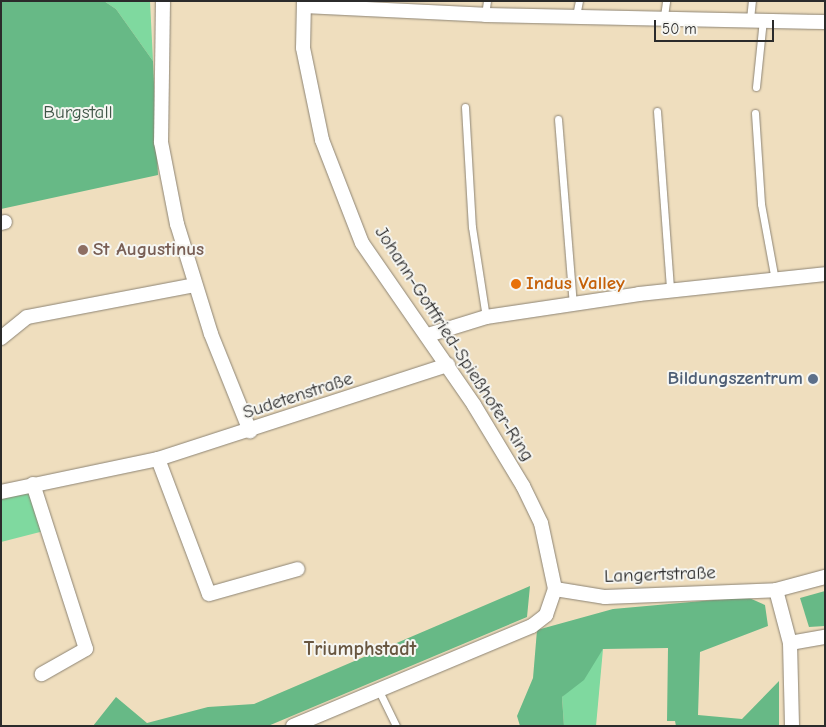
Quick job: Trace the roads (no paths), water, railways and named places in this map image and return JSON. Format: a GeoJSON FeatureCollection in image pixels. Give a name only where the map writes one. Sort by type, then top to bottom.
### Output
{"type":"FeatureCollection","features":[{"type":"Feature","properties":{"kind":"street"},"geometry":{"type":"LineString","coordinates":[[163,1],[161,142],[194,285],[250,431]]}},
{"type":"Feature","properties":{"kind":"street"},"geometry":{"type":"LineString","coordinates":[[304,3],[486,8],[576,16],[664,16],[825,22]]}},
{"type":"Feature","properties":{"kind":"street","name":"Johann-Gottfried-Spießhofer-Ring"},"geometry":{"type":"LineString","coordinates":[[304,3],[304,48],[322,140],[362,243],[448,365],[534,508],[555,589]]}},
{"type":"Feature","properties":{"kind":"street"},"geometry":{"type":"LineString","coordinates":[[428,335],[486,317],[670,290],[825,274]]}},
{"type":"Feature","properties":{"kind":"street"},"geometry":{"type":"LineString","coordinates":[[1,338],[26,317],[194,285]]}},
{"type":"Feature","properties":{"kind":"street","name":"Sudetenstraße"},"geometry":{"type":"LineString","coordinates":[[1,492],[158,459],[250,431],[448,365]]}},
{"type":"Feature","properties":{"kind":"street"},"geometry":{"type":"LineString","coordinates":[[158,459],[209,594],[298,569]]}},
{"type":"Feature","properties":{"kind":"street"},"geometry":{"type":"LineString","coordinates":[[33,484],[86,649],[42,674]]}},
{"type":"Feature","properties":{"kind":"street","name":"Langertstraße"},"geometry":{"type":"LineString","coordinates":[[555,589],[605,597],[776,590],[825,578]]}},
{"type":"Feature","properties":{"kind":"street"},"geometry":{"type":"LineString","coordinates":[[293,726],[380,693],[486,642],[532,626],[546,614],[555,589]]}},
{"type":"Feature","properties":{"kind":"street"},"geometry":{"type":"LineString","coordinates":[[776,590],[790,643],[792,726]]}},
{"type":"Feature","properties":{"kind":"street"},"geometry":{"type":"LineString","coordinates":[[790,643],[825,637]]}},
{"type":"Feature","properties":{"kind":"lane"},"geometry":{"type":"LineString","coordinates":[[576,16],[579,1]]}},
{"type":"Feature","properties":{"kind":"lane"},"geometry":{"type":"LineString","coordinates":[[664,16],[666,1]]}},
{"type":"Feature","properties":{"kind":"lane"},"geometry":{"type":"LineString","coordinates":[[752,1],[756,19],[756,87]]}},
{"type":"Feature","properties":{"kind":"lane"},"geometry":{"type":"LineString","coordinates":[[465,107],[472,227],[486,317]]}},
{"type":"Feature","properties":{"kind":"lane"},"geometry":{"type":"LineString","coordinates":[[657,111],[670,290]]}},
{"type":"Feature","properties":{"kind":"lane"},"geometry":{"type":"LineString","coordinates":[[755,113],[761,204],[774,280]]}},
{"type":"Feature","properties":{"kind":"lane"},"geometry":{"type":"LineString","coordinates":[[558,119],[573,304]]}},
{"type":"Feature","properties":{"kind":"lane"},"geometry":{"type":"LineString","coordinates":[[380,693],[396,726]]}},
{"type":"Feature","properties":{"kind":"place","name":"St Augustinus"},"geometry":{"type":"Point","coordinates":[83,250]}},
{"type":"Feature","properties":{"kind":"place","name":"Indus Valley"},"geometry":{"type":"Point","coordinates":[516,284]}},
{"type":"Feature","properties":{"kind":"place","name":"Bildungszentrum"},"geometry":{"type":"Point","coordinates":[813,379]}},
{"type":"Feature","properties":{"kind":"district","name":"Triumphstadt"},"geometry":{"type":"Point","coordinates":[360,648]}},
{"type":"Feature","properties":{"kind":"park label","name":"Burgstall"},"geometry":{"type":"Point","coordinates":[78,113]}}]}
